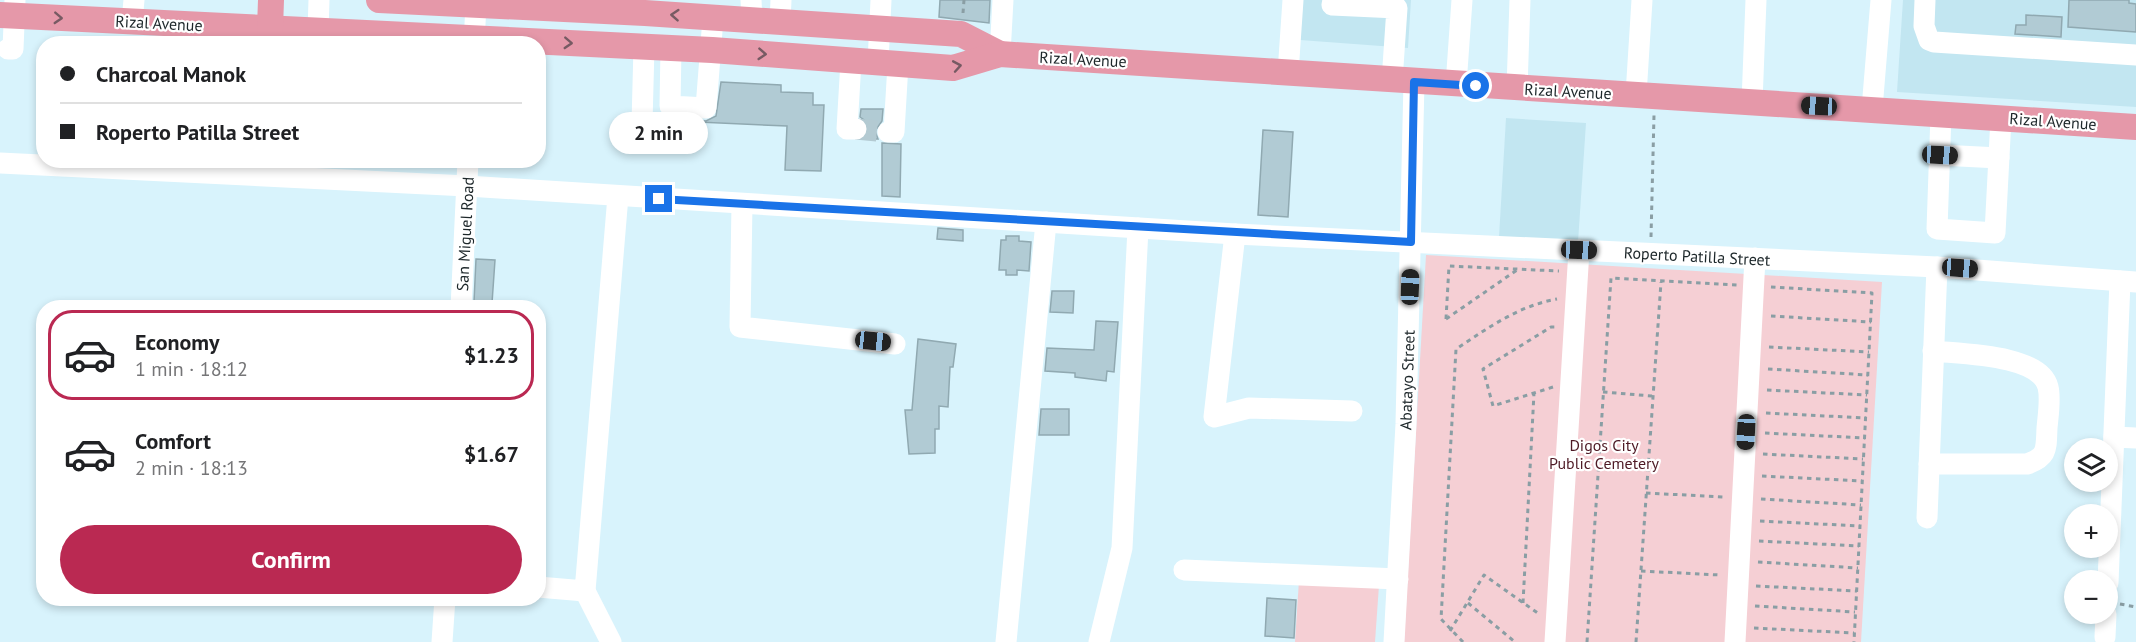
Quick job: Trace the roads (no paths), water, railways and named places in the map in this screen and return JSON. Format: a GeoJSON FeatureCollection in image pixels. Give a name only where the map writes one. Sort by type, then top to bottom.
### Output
{"type":"FeatureCollection","features":[{"type":"Feature","properties":{"kind":"main road"},"geometry":{"type":"LineString","coordinates":[[270,28],[271,0]]}},
{"type":"Feature","properties":{"kind":"main road","name":"Rizal Avenue"},"geometry":{"type":"LineString","coordinates":[[379,0],[780,11],[880,29],[961,34],[1000,54]]}},
{"type":"Feature","properties":{"kind":"main road","name":"Rizal Avenue"},"geometry":{"type":"LineString","coordinates":[[10,10],[133,10],[270,28],[396,36]]}},
{"type":"Feature","properties":{"kind":"main road","name":"Rizal Avenue"},"geometry":{"type":"LineString","coordinates":[[546,44],[712,50],[953,68],[1000,54],[1403,82],[1646,95],[2136,127]]}},
{"type":"Feature","properties":{"kind":"street"},"geometry":{"type":"LineString","coordinates":[[318,31],[319,0]]}},
{"type":"Feature","properties":{"kind":"street"},"geometry":{"type":"LineString","coordinates":[[881,0],[880,29],[888,63],[894,132],[888,132]]}},
{"type":"Feature","properties":{"kind":"street"},"geometry":{"type":"LineString","coordinates":[[1000,54],[1003,0]]}},
{"type":"Feature","properties":{"kind":"street"},"geometry":{"type":"LineString","coordinates":[[1288,73],[1293,0]]}},
{"type":"Feature","properties":{"kind":"street","name":"Abatayo Street"},"geometry":{"type":"LineString","coordinates":[[1333,0],[1332,5],[1397,8],[1411,242],[1394,642]]}},
{"type":"Feature","properties":{"kind":"street"},"geometry":{"type":"LineString","coordinates":[[1456,85],[1462,0]]}},
{"type":"Feature","properties":{"kind":"street"},"geometry":{"type":"LineString","coordinates":[[1517,88],[1520,0]]}},
{"type":"Feature","properties":{"kind":"street"},"geometry":{"type":"LineString","coordinates":[[1642,0],[1646,95]]}},
{"type":"Feature","properties":{"kind":"street"},"geometry":{"type":"LineString","coordinates":[[1752,102],[1756,0]]}},
{"type":"Feature","properties":{"kind":"street"},"geometry":{"type":"LineString","coordinates":[[1872,109],[1881,0]]}},
{"type":"Feature","properties":{"kind":"street"},"geometry":{"type":"LineString","coordinates":[[1924,0],[1924,32],[1929,40],[1934,42],[2136,55]]}},
{"type":"Feature","properties":{"kind":"street"},"geometry":{"type":"LineString","coordinates":[[474,36],[476,4]]}},
{"type":"Feature","properties":{"kind":"street"},"geometry":{"type":"LineString","coordinates":[[8,49],[13,49],[10,10]]}},
{"type":"Feature","properties":{"kind":"street"},"geometry":{"type":"LineString","coordinates":[[671,48],[670,106],[706,108],[712,50],[729,11]]}},
{"type":"Feature","properties":{"kind":"street"},"geometry":{"type":"LineString","coordinates":[[642,123],[644,47]]}},
{"type":"Feature","properties":{"kind":"street"},"geometry":{"type":"LineString","coordinates":[[851,61],[848,129],[856,129]]}},
{"type":"Feature","properties":{"kind":"street"},"geometry":{"type":"LineString","coordinates":[[1941,114],[1937,229],[1995,233],[2001,118]]}},
{"type":"Feature","properties":{"kind":"street"},"geometry":{"type":"LineString","coordinates":[[1940,155],[1999,158]]}},
{"type":"Feature","properties":{"kind":"street","name":"Roperto Patilla Street"},"geometry":{"type":"LineString","coordinates":[[0,163],[36,165]]}},
{"type":"Feature","properties":{"kind":"street","name":"Roperto Patilla Street"},"geometry":{"type":"LineString","coordinates":[[102,168],[467,186],[1235,234],[1937,267],[2128,281]]}},
{"type":"Feature","properties":{"kind":"street","name":"San Miguel Road"},"geometry":{"type":"LineString","coordinates":[[461,300],[468,168]]}},
{"type":"Feature","properties":{"kind":"street"},"geometry":{"type":"LineString","coordinates":[[611,642],[585,591],[618,196]]}},
{"type":"Feature","properties":{"kind":"street"},"geometry":{"type":"LineString","coordinates":[[742,204],[740,327],[895,344]]}},
{"type":"Feature","properties":{"kind":"street"},"geometry":{"type":"LineString","coordinates":[[1006,642],[1046,222]]}},
{"type":"Feature","properties":{"kind":"street"},"geometry":{"type":"LineString","coordinates":[[1099,642],[1122,549],[1138,228]]}},
{"type":"Feature","properties":{"kind":"street"},"geometry":{"type":"LineString","coordinates":[[1235,234],[1214,417],[1249,408],[1352,411]]}},
{"type":"Feature","properties":{"kind":"street"},"geometry":{"type":"LineString","coordinates":[[1556,634],[1579,250]]}},
{"type":"Feature","properties":{"kind":"street"},"geometry":{"type":"LineString","coordinates":[[1735,634],[1755,258]]}},
{"type":"Feature","properties":{"kind":"street"},"geometry":{"type":"LineString","coordinates":[[1927,518],[1937,267]]}},
{"type":"Feature","properties":{"kind":"street"},"geometry":{"type":"LineString","coordinates":[[2109,570],[2114,437],[2128,281]]}},
{"type":"Feature","properties":{"kind":"street"},"geometry":{"type":"LineString","coordinates":[[1929,464],[2027,464],[2036,461],[2043,456],[2046,447],[2049,408],[2048,387],[2045,380],[2025,365],[1997,357],[1933,351]]}},
{"type":"Feature","properties":{"kind":"street"},"geometry":{"type":"LineString","coordinates":[[2114,437],[2136,438]]}},
{"type":"Feature","properties":{"kind":"street"},"geometry":{"type":"LineString","coordinates":[[1184,570],[1398,579]]}},
{"type":"Feature","properties":{"kind":"street"},"geometry":{"type":"LineString","coordinates":[[546,588],[585,591]]}},
{"type":"Feature","properties":{"kind":"street"},"geometry":{"type":"LineString","coordinates":[[442,642],[444,606]]}},
{"type":"Feature","properties":{"kind":"street"},"geometry":{"type":"LineString","coordinates":[[2105,637],[2106,624]]}},
{"type":"Feature","properties":{"kind":"tunnel"},"geometry":{"type":"LineString","coordinates":[[856,129],[888,132]]}},
{"type":"Feature","properties":{"kind":"park label","name":"Digos City Public Cemetery"},"geometry":{"type":"Point","coordinates":[1604,454]}}]}
